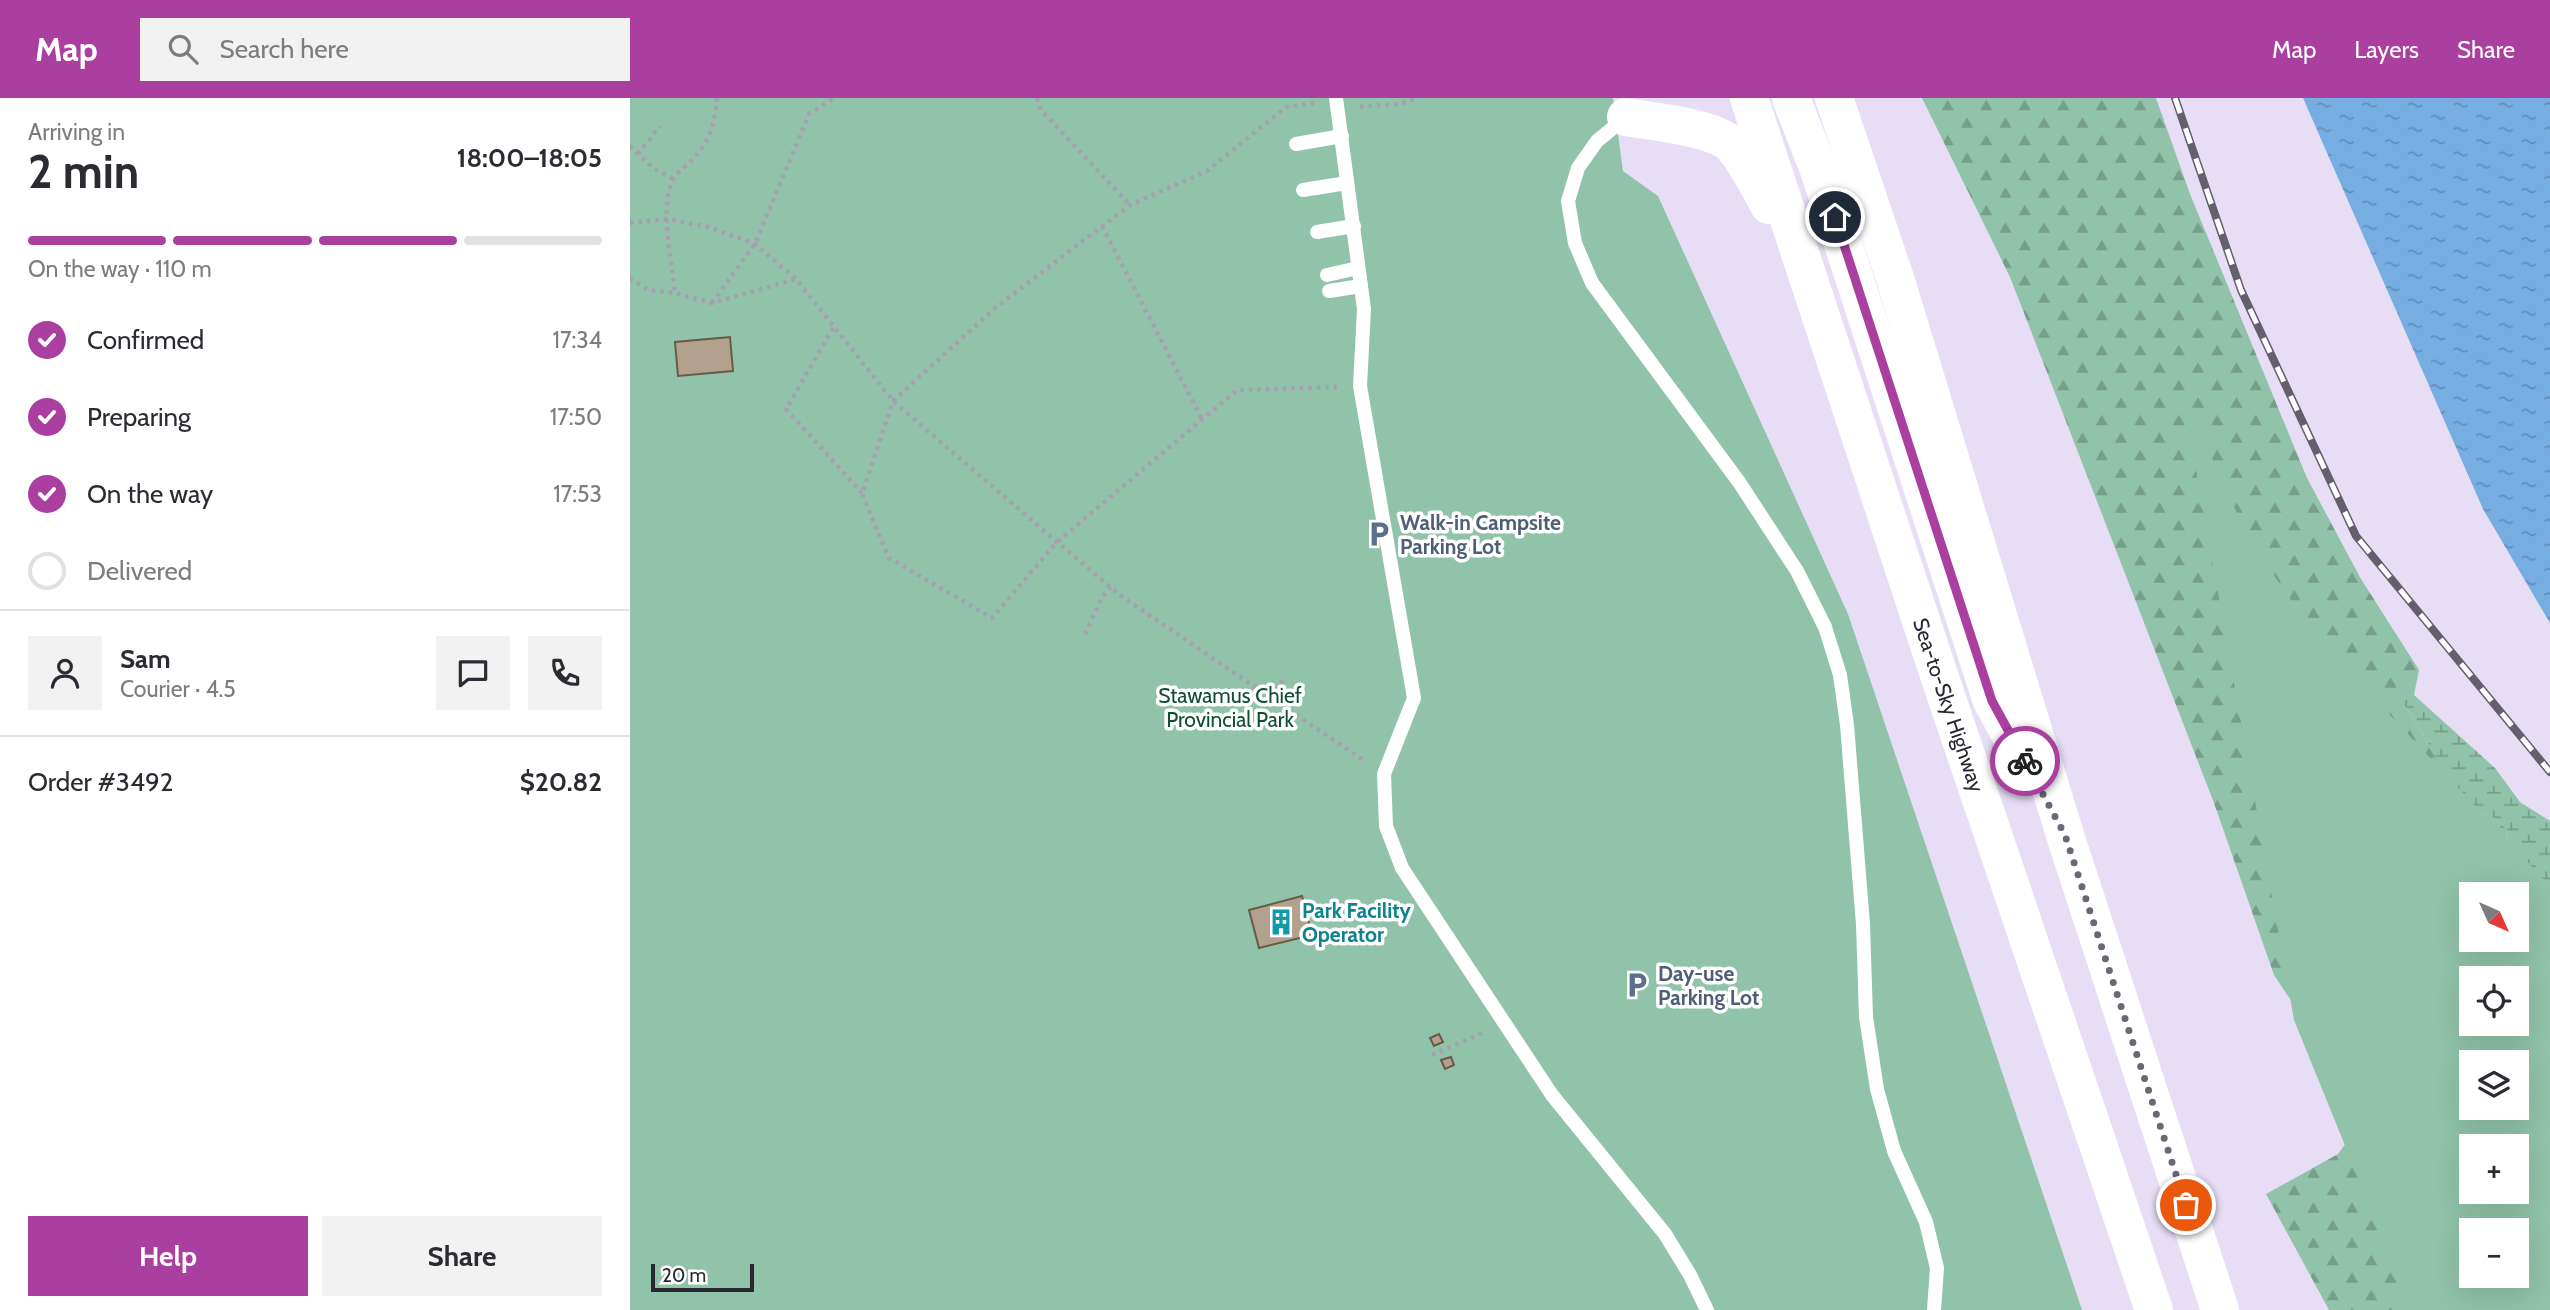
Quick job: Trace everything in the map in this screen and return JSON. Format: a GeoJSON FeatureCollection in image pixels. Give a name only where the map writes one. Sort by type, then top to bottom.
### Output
{"type":"FeatureCollection","features":[{"type":"Feature","properties":{"kind":"highway"},"geometry":{"type":"LineString","coordinates":[[1634,108],[1680,98]]}},
{"type":"Feature","properties":{"kind":"highway","name":"Sea-to-Sky Highway"},"geometry":{"type":"LineString","coordinates":[[1749,98],[1938,672],[2154,1310]]}},
{"type":"Feature","properties":{"kind":"highway"},"geometry":{"type":"LineString","coordinates":[[1791,98],[1828,196],[1992,701],[2065,835]]}},
{"type":"Feature","properties":{"kind":"highway"},"geometry":{"type":"LineString","coordinates":[[1834,98],[1899,292],[2065,835],[2220,1310]]}},
{"type":"Feature","properties":{"kind":"highway"},"geometry":{"type":"LineString","coordinates":[[1634,108],[1728,142],[1765,197],[1823,317]]}},
{"type":"Feature","properties":{"kind":"lane"},"geometry":{"type":"LineString","coordinates":[[1337,103],[1364,309],[1360,386],[1414,698],[1384,774],[1386,826],[1402,868],[1552,1095],[1665,1234],[1707,1310]]}},
{"type":"Feature","properties":{"kind":"lane"},"geometry":{"type":"LineString","coordinates":[[1634,108],[1597,141],[1578,168],[1569,201],[1575,243],[1598,292],[1747,493],[1797,571],[1825,627],[1840,675],[1847,725],[1863,924],[1866,1017],[1877,1088],[1894,1152],[1926,1223],[1937,1268],[1934,1310]]}},
{"type":"Feature","properties":{"kind":"lane"},"geometry":{"type":"LineString","coordinates":[[1296,144],[1342,136]]}},
{"type":"Feature","properties":{"kind":"lane"},"geometry":{"type":"LineString","coordinates":[[1303,190],[1347,183]]}},
{"type":"Feature","properties":{"kind":"lane"},"geometry":{"type":"LineString","coordinates":[[1317,232],[1354,226]]}},
{"type":"Feature","properties":{"kind":"lane"},"geometry":{"type":"LineString","coordinates":[[1327,275],[1358,268]]}},
{"type":"Feature","properties":{"kind":"lane"},"geometry":{"type":"LineString","coordinates":[[1329,291],[1361,286]]}},
{"type":"Feature","properties":{"kind":"path"},"geometry":{"type":"LineString","coordinates":[[675,292],[667,219],[668,196],[673,179],[705,146],[714,124],[717,98]]}},
{"type":"Feature","properties":{"kind":"path"},"geometry":{"type":"LineString","coordinates":[[712,303],[755,244],[809,114],[834,98]]}},
{"type":"Feature","properties":{"kind":"path"},"geometry":{"type":"LineString","coordinates":[[1037,98],[1041,110],[1130,205]]}},
{"type":"Feature","properties":{"kind":"path"},"geometry":{"type":"LineString","coordinates":[[862,494],[893,401],[995,308],[1130,205],[1207,171],[1286,107],[1337,103],[1395,105],[1415,98]]}},
{"type":"Feature","properties":{"kind":"path"},"geometry":{"type":"LineString","coordinates":[[638,154],[660,126]]}},
{"type":"Feature","properties":{"kind":"path"},"geometry":{"type":"LineString","coordinates":[[630,146],[653,168],[673,179]]}},
{"type":"Feature","properties":{"kind":"path"},"geometry":{"type":"LineString","coordinates":[[630,223],[667,219],[708,227],[755,244],[796,279],[893,401],[1057,542],[1111,587],[1384,774]]}},
{"type":"Feature","properties":{"kind":"path"},"geometry":{"type":"LineString","coordinates":[[1102,226],[1202,419]]}},
{"type":"Feature","properties":{"kind":"path"},"geometry":{"type":"LineString","coordinates":[[630,278],[648,290],[675,292],[712,303],[796,279]]}},
{"type":"Feature","properties":{"kind":"path"},"geometry":{"type":"LineString","coordinates":[[834,328],[786,409],[862,494],[889,558],[992,618],[1057,542],[1237,390],[1360,386]]}},
{"type":"Feature","properties":{"kind":"path"},"geometry":{"type":"LineString","coordinates":[[1085,634],[1102,597],[1111,587]]}},
{"type":"Feature","properties":{"kind":"path"},"geometry":{"type":"LineString","coordinates":[[1271,698],[1285,677]]}},
{"type":"Feature","properties":{"kind":"path"},"geometry":{"type":"LineString","coordinates":[[1432,1055],[1506,1023]]}},
{"type":"Feature","properties":{"kind":"green space","name":"Stawamus Chief Provincial Park"},"geometry":{"type":"Polygon","coordinates":[[[630,98],[1613,98],[1623,171],[1658,196],[1848,614],[2082,1310],[630,1310],[630,98]]]}},
{"type":"Feature","properties":{"kind":"green space"},"geometry":{"type":"Polygon","coordinates":[[[1922,98],[2156,98],[2190,194],[2307,478],[2361,579],[2419,670],[2414,695],[2409,695],[2405,706],[2472,814],[2490,815],[2508,830],[2501,873],[2513,882],[2459,882],[2459,952],[2529,952],[2529,893],[2537,899],[2550,938],[2550,1310],[2329,1310],[2266,1194],[2338,1154],[2351,1136],[2302,1017],[2274,975],[2214,803],[2010,277],[1922,98]]]}},
{"type":"Feature","properties":{"kind":"green space"},"geometry":{"type":"Polygon","coordinates":[[[2182,391],[2240,520],[2277,580],[2318,638],[2550,886],[2550,1310],[2408,1310],[2294,1020],[2182,391]]]}},
{"type":"Feature","properties":{"kind":"green space"},"geometry":{"type":"Polygon","coordinates":[[[2414,695],[2495,768],[2520,802],[2550,821],[2550,938],[2529,910],[2529,882],[2508,882],[2501,873],[2508,830],[2490,815],[2472,814],[2456,799],[2403,700],[2414,695]]]}},
{"type":"Feature","properties":{"kind":"water"},"geometry":{"type":"Polygon","coordinates":[[[2303,98],[2550,98],[2550,623],[2483,509],[2303,98]]]}},
{"type":"Feature","properties":{"kind":"building"},"geometry":{"type":"Polygon","coordinates":[[[730,337],[733,371],[678,376],[675,342],[730,337]]]}},
{"type":"Feature","properties":{"kind":"building","name":"Park Facility Operator"},"geometry":{"type":"Polygon","coordinates":[[[1302,896],[1312,935],[1259,948],[1249,910],[1302,896]]]}},
{"type":"Feature","properties":{"kind":"building"},"geometry":{"type":"Polygon","coordinates":[[[1439,1034],[1443,1042],[1434,1046],[1430,1038],[1439,1034]]]}},
{"type":"Feature","properties":{"kind":"building"},"geometry":{"type":"Polygon","coordinates":[[[1451,1057],[1454,1065],[1445,1069],[1441,1060],[1451,1057]]]}},
{"type":"Feature","properties":{"kind":"railway"},"geometry":{"type":"LineString","coordinates":[[2175,98],[2241,290],[2356,536],[2550,772]]}},
{"type":"Feature","properties":{"kind":"way so far"},"geometry":{"type":"LineString","coordinates":[[2025,761],[2065,835],[2186,1205]]}},
{"type":"Feature","properties":{"kind":"place","name":"Walk-in Campsite Parking Lot"},"geometry":{"type":"Point","coordinates":[1379,534]}},
{"type":"Feature","properties":{"kind":"place","name":"Park Facility Operator"},"geometry":{"type":"Point","coordinates":[1281,922]}},
{"type":"Feature","properties":{"kind":"place","name":"Day-use Parking Lot"},"geometry":{"type":"Point","coordinates":[1637,985]}},
{"type":"Feature","properties":{"kind":"route"},"geometry":{"type":"LineString","coordinates":[[1835,217],[1992,701],[2025,761]]}}]}
